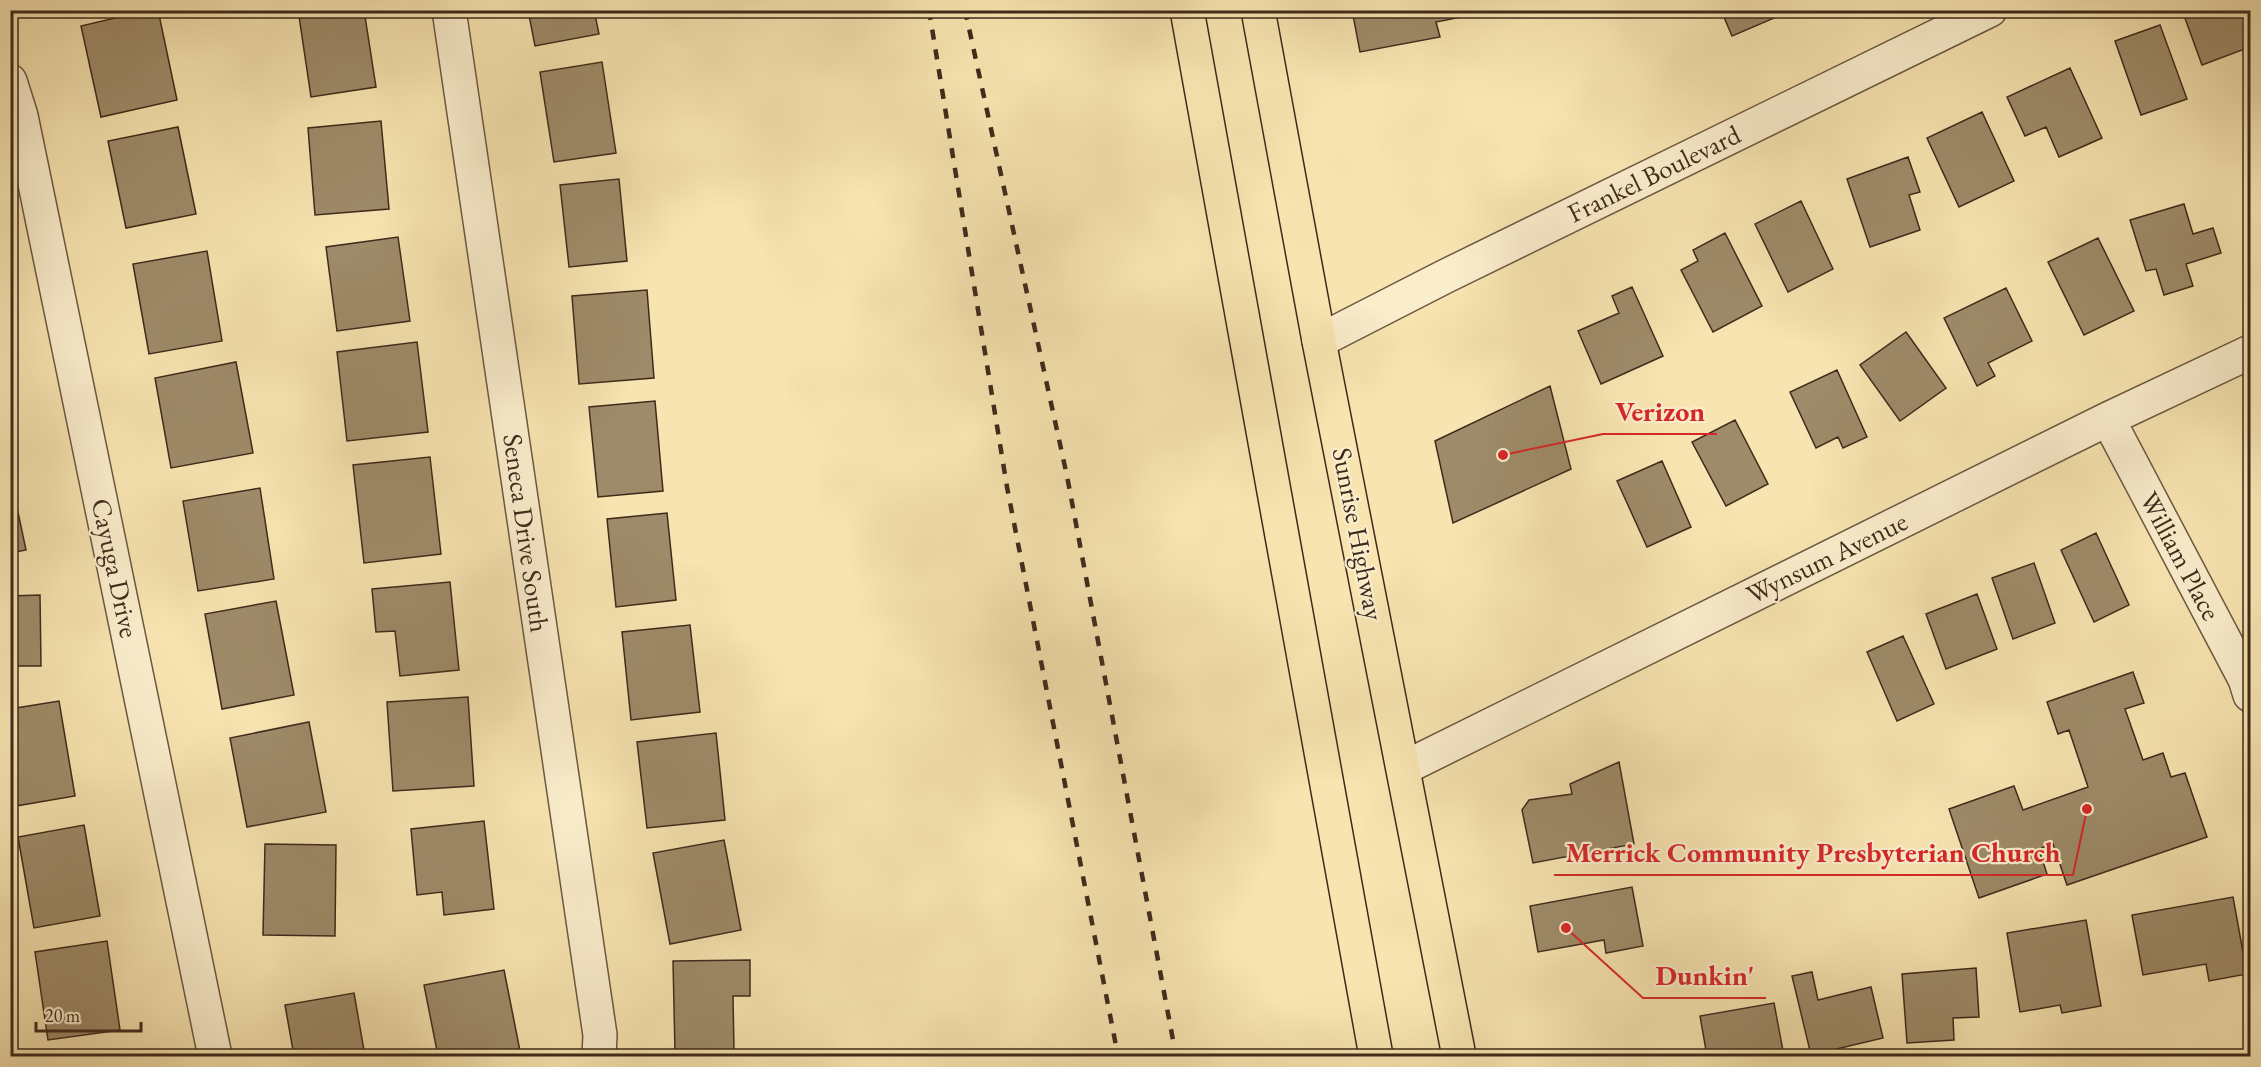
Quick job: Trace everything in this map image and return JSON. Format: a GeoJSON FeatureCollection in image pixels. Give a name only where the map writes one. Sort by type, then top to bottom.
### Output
{"type":"FeatureCollection","features":[{"type":"Feature","properties":{"kind":"highway"},"geometry":{"type":"LineString","coordinates":[[1187,10],[1376,1056]]}},
{"type":"Feature","properties":{"kind":"highway","name":"Sunrise Highway"},"geometry":{"type":"LineString","coordinates":[[1258,10],[1319,341],[1459,1056]]}},
{"type":"Feature","properties":{"kind":"street","name":"Seneca Drive South"},"geometry":{"type":"LineString","coordinates":[[449,10],[600,1035],[599,1056]]}},
{"type":"Feature","properties":{"kind":"street","name":"Frankel Boulevard"},"geometry":{"type":"LineString","coordinates":[[1319,341],[1465,266],[1990,10]]}},
{"type":"Feature","properties":{"kind":"street","name":"Cayuga Drive"},"geometry":{"type":"LineString","coordinates":[[10,81],[21,116],[215,1056]]}},
{"type":"Feature","properties":{"kind":"street","name":"Wynsum Avenue"},"geometry":{"type":"LineString","coordinates":[[1404,768],[2108,419],[2250,352]]}},
{"type":"Feature","properties":{"kind":"street","name":"William Place"},"geometry":{"type":"LineString","coordinates":[[2108,419],[2245,679],[2250,695]]}},
{"type":"Feature","properties":{"kind":"building"},"geometry":{"type":"Polygon","coordinates":[[[149,10],[158,10],[177,100],[101,117],[81,26],[149,10]]]}},
{"type":"Feature","properties":{"kind":"building"},"geometry":{"type":"Polygon","coordinates":[[[334,10],[364,10],[376,87],[311,97],[299,16],[334,10]]]}},
{"type":"Feature","properties":{"kind":"building"},"geometry":{"type":"Polygon","coordinates":[[[528,10],[594,10],[599,34],[535,46],[528,10]]]}},
{"type":"Feature","properties":{"kind":"building"},"geometry":{"type":"Polygon","coordinates":[[[1352,10],[1460,10],[1462,17],[1436,22],[1440,37],[1360,52],[1352,10]]]}},
{"type":"Feature","properties":{"kind":"building"},"geometry":{"type":"Polygon","coordinates":[[[1721,10],[1793,10],[1732,36],[1721,10]]]}},
{"type":"Feature","properties":{"kind":"building"},"geometry":{"type":"Polygon","coordinates":[[[2182,10],[2248,10],[2250,47],[2202,65],[2182,10]]]}},
{"type":"Feature","properties":{"kind":"building"},"geometry":{"type":"Polygon","coordinates":[[[2160,25],[2187,99],[2141,115],[2115,41],[2160,25]]]}},
{"type":"Feature","properties":{"kind":"building"},"geometry":{"type":"Polygon","coordinates":[[[602,62],[616,153],[554,162],[540,72],[602,62]]]}},
{"type":"Feature","properties":{"kind":"building"},"geometry":{"type":"Polygon","coordinates":[[[2070,68],[2102,138],[2059,157],[2046,127],[2025,136],[2007,97],[2070,68]]]}},
{"type":"Feature","properties":{"kind":"building"},"geometry":{"type":"Polygon","coordinates":[[[1982,112],[2014,181],[1959,207],[1927,138],[1982,112]]]}},
{"type":"Feature","properties":{"kind":"building"},"geometry":{"type":"Polygon","coordinates":[[[381,121],[389,209],[315,215],[308,128],[381,121]]]}},
{"type":"Feature","properties":{"kind":"building"},"geometry":{"type":"Polygon","coordinates":[[[178,127],[196,214],[126,228],[108,141],[178,127]]]}},
{"type":"Feature","properties":{"kind":"building"},"geometry":{"type":"Polygon","coordinates":[[[1908,157],[1920,192],[1909,195],[1920,230],[1870,247],[1847,179],[1908,157]]]}},
{"type":"Feature","properties":{"kind":"building"},"geometry":{"type":"Polygon","coordinates":[[[2250,163],[2250,178],[2246,165],[2250,163]]]}},
{"type":"Feature","properties":{"kind":"building"},"geometry":{"type":"Polygon","coordinates":[[[619,179],[627,261],[569,267],[560,185],[619,179]]]}},
{"type":"Feature","properties":{"kind":"building"},"geometry":{"type":"Polygon","coordinates":[[[1801,201],[1833,269],[1788,292],[1755,224],[1801,201]]]}},
{"type":"Feature","properties":{"kind":"building"},"geometry":{"type":"Polygon","coordinates":[[[2184,204],[2193,234],[2213,228],[2221,253],[2186,264],[2193,286],[2164,295],[2156,269],[2146,271],[2130,220],[2184,204]]]}},
{"type":"Feature","properties":{"kind":"building"},"geometry":{"type":"Polygon","coordinates":[[[2250,213],[2250,235],[2244,216],[2250,213]]]}},
{"type":"Feature","properties":{"kind":"building"},"geometry":{"type":"Polygon","coordinates":[[[1725,233],[1762,306],[1713,332],[1681,270],[1698,261],[1693,250],[1725,233]]]}},
{"type":"Feature","properties":{"kind":"building"},"geometry":{"type":"Polygon","coordinates":[[[398,237],[410,321],[337,331],[326,247],[398,237]]]}},
{"type":"Feature","properties":{"kind":"building"},"geometry":{"type":"Polygon","coordinates":[[[2098,238],[2134,311],[2084,335],[2048,262],[2098,238]]]}},
{"type":"Feature","properties":{"kind":"building"},"geometry":{"type":"Polygon","coordinates":[[[207,251],[222,341],[149,354],[133,264],[207,251]]]}},
{"type":"Feature","properties":{"kind":"building"},"geometry":{"type":"Polygon","coordinates":[[[1632,287],[1663,356],[1601,384],[1578,331],[1619,313],[1612,296],[1632,287]]]}},
{"type":"Feature","properties":{"kind":"building"},"geometry":{"type":"Polygon","coordinates":[[[2006,288],[2032,341],[1988,363],[1995,376],[1977,386],[1944,318],[2006,288]]]}},
{"type":"Feature","properties":{"kind":"building"},"geometry":{"type":"Polygon","coordinates":[[[647,290],[654,378],[579,384],[572,296],[647,290]]]}},
{"type":"Feature","properties":{"kind":"building"},"geometry":{"type":"Polygon","coordinates":[[[1906,332],[1946,388],[1900,421],[1860,365],[1906,332]]]}},
{"type":"Feature","properties":{"kind":"building"},"geometry":{"type":"Polygon","coordinates":[[[417,342],[428,432],[347,441],[337,352],[417,342]]]}},
{"type":"Feature","properties":{"kind":"building"},"geometry":{"type":"Polygon","coordinates":[[[236,362],[253,453],[171,468],[155,378],[236,362]]]}},
{"type":"Feature","properties":{"kind":"building"},"geometry":{"type":"Polygon","coordinates":[[[1837,370],[1867,437],[1843,448],[1838,437],[1816,448],[1790,392],[1837,370]]]}},
{"type":"Feature","properties":{"kind":"building"},"geometry":{"type":"Polygon","coordinates":[[[1550,386],[1571,469],[1453,523],[1435,441],[1550,386]]]}},
{"type":"Feature","properties":{"kind":"building"},"geometry":{"type":"Polygon","coordinates":[[[655,401],[663,491],[598,497],[589,407],[655,401]]]}},
{"type":"Feature","properties":{"kind":"building"},"geometry":{"type":"Polygon","coordinates":[[[1735,420],[1768,484],[1726,506],[1692,442],[1735,420]]]}},
{"type":"Feature","properties":{"kind":"building"},"geometry":{"type":"Polygon","coordinates":[[[430,457],[441,554],[364,563],[353,465],[430,457]]]}},
{"type":"Feature","properties":{"kind":"building"},"geometry":{"type":"Polygon","coordinates":[[[1662,461],[1691,527],[1647,547],[1617,481],[1662,461]]]}},
{"type":"Feature","properties":{"kind":"building"},"geometry":{"type":"Polygon","coordinates":[[[10,474],[26,550],[10,553],[10,474]]]}},
{"type":"Feature","properties":{"kind":"building"},"geometry":{"type":"Polygon","coordinates":[[[260,488],[274,579],[198,591],[183,501],[260,488]]]}},
{"type":"Feature","properties":{"kind":"building"},"geometry":{"type":"Polygon","coordinates":[[[667,513],[676,600],[616,607],[607,519],[667,513]]]}},
{"type":"Feature","properties":{"kind":"building"},"geometry":{"type":"Polygon","coordinates":[[[2096,533],[2129,605],[2094,622],[2061,550],[2096,533]]]}},
{"type":"Feature","properties":{"kind":"building"},"geometry":{"type":"Polygon","coordinates":[[[2034,563],[2055,623],[2013,639],[1992,578],[2034,563]]]}},
{"type":"Feature","properties":{"kind":"building"},"geometry":{"type":"Polygon","coordinates":[[[450,582],[459,670],[400,676],[395,631],[376,632],[372,589],[450,582]]]}},
{"type":"Feature","properties":{"kind":"building"},"geometry":{"type":"Polygon","coordinates":[[[1977,594],[1997,649],[1946,669],[1926,614],[1977,594]]]}},
{"type":"Feature","properties":{"kind":"building"},"geometry":{"type":"Polygon","coordinates":[[[40,595],[41,666],[10,666],[10,596],[40,595]]]}},
{"type":"Feature","properties":{"kind":"building"},"geometry":{"type":"Polygon","coordinates":[[[276,601],[294,695],[222,709],[205,614],[276,601]]]}},
{"type":"Feature","properties":{"kind":"building"},"geometry":{"type":"Polygon","coordinates":[[[690,625],[700,712],[631,720],[622,632],[690,625]]]}},
{"type":"Feature","properties":{"kind":"building"},"geometry":{"type":"Polygon","coordinates":[[[1903,636],[1934,704],[1897,721],[1867,652],[1903,636]]]}},
{"type":"Feature","properties":{"kind":"building"},"geometry":{"type":"Polygon","coordinates":[[[2133,672],[2144,703],[2125,709],[2143,760],[2163,753],[2171,777],[2185,773],[2207,837],[2067,885],[2053,844],[2039,849],[2047,874],[1979,898],[1949,809],[2014,786],[2023,810],[2088,787],[2069,730],[2058,734],[2047,702],[2133,672]]]}},
{"type":"Feature","properties":{"kind":"building"},"geometry":{"type":"Polygon","coordinates":[[[468,697],[474,786],[393,791],[387,702],[468,697]]]}},
{"type":"Feature","properties":{"kind":"building"},"geometry":{"type":"Polygon","coordinates":[[[59,701],[75,796],[10,807],[10,709],[59,701]]]}},
{"type":"Feature","properties":{"kind":"building"},"geometry":{"type":"Polygon","coordinates":[[[309,722],[326,812],[247,827],[230,738],[309,722]]]}},
{"type":"Feature","properties":{"kind":"building"},"geometry":{"type":"Polygon","coordinates":[[[716,733],[725,820],[647,828],[637,742],[716,733]]]}},
{"type":"Feature","properties":{"kind":"building"},"geometry":{"type":"Polygon","coordinates":[[[1619,762],[1634,844],[1533,863],[1522,810],[1529,800],[1572,794],[1570,784],[1619,762]]]}},
{"type":"Feature","properties":{"kind":"building"},"geometry":{"type":"Polygon","coordinates":[[[484,821],[494,909],[444,915],[442,892],[417,895],[411,829],[484,821]]]}},
{"type":"Feature","properties":{"kind":"building"},"geometry":{"type":"Polygon","coordinates":[[[84,825],[100,916],[34,928],[18,837],[84,825]]]}},
{"type":"Feature","properties":{"kind":"building"},"geometry":{"type":"Polygon","coordinates":[[[724,840],[741,930],[670,944],[653,853],[724,840]]]}},
{"type":"Feature","properties":{"kind":"building"},"geometry":{"type":"Polygon","coordinates":[[[265,844],[336,845],[335,936],[263,935],[265,844]]]}},
{"type":"Feature","properties":{"kind":"building"},"geometry":{"type":"Polygon","coordinates":[[[1632,887],[1643,946],[1606,953],[1604,940],[1538,952],[1530,906],[1632,887]]]}},
{"type":"Feature","properties":{"kind":"building"},"geometry":{"type":"Polygon","coordinates":[[[2233,897],[2247,974],[2209,981],[2206,964],[2143,975],[2132,915],[2233,897]]]}},
{"type":"Feature","properties":{"kind":"building"},"geometry":{"type":"Polygon","coordinates":[[[2086,920],[2101,1006],[2062,1013],[2060,1005],[2020,1012],[2007,933],[2086,920]]]}},
{"type":"Feature","properties":{"kind":"building"},"geometry":{"type":"Polygon","coordinates":[[[107,941],[120,1030],[48,1040],[35,952],[107,941]]]}},
{"type":"Feature","properties":{"kind":"building"},"geometry":{"type":"Polygon","coordinates":[[[750,960],[750,996],[733,996],[734,1051],[675,1052],[673,961],[750,960]]]}},
{"type":"Feature","properties":{"kind":"building"},"geometry":{"type":"Polygon","coordinates":[[[1976,968],[1979,1017],[1953,1018],[1954,1040],[1907,1043],[1902,974],[1976,968]]]}},
{"type":"Feature","properties":{"kind":"building"},"geometry":{"type":"Polygon","coordinates":[[[504,970],[521,1056],[438,1056],[424,985],[504,970]]]}},
{"type":"Feature","properties":{"kind":"building"},"geometry":{"type":"Polygon","coordinates":[[[1812,972],[1818,1000],[1871,987],[1883,1038],[1811,1055],[1792,976],[1812,972]]]}},
{"type":"Feature","properties":{"kind":"building"},"geometry":{"type":"Polygon","coordinates":[[[354,993],[365,1056],[294,1056],[285,1005],[354,993]]]}},
{"type":"Feature","properties":{"kind":"building"},"geometry":{"type":"Polygon","coordinates":[[[1774,1003],[1784,1056],[1707,1056],[1700,1016],[1774,1003]]]}},
{"type":"Feature","properties":{"kind":"railway"},"geometry":{"type":"LineString","coordinates":[[929,10],[1007,487],[1118,1056]]}},
{"type":"Feature","properties":{"kind":"railway"},"geometry":{"type":"LineString","coordinates":[[965,10],[1067,476],[1176,1056]]}},
{"type":"Feature","properties":{"kind":"place","name":"Verizon"},"geometry":{"type":"Point","coordinates":[1503,455]}},
{"type":"Feature","properties":{"kind":"place","name":"Merrick Community Presbyterian Church"},"geometry":{"type":"Point","coordinates":[2087,809]}},
{"type":"Feature","properties":{"kind":"place","name":"Dunkin'"},"geometry":{"type":"Point","coordinates":[1566,928]}}]}
